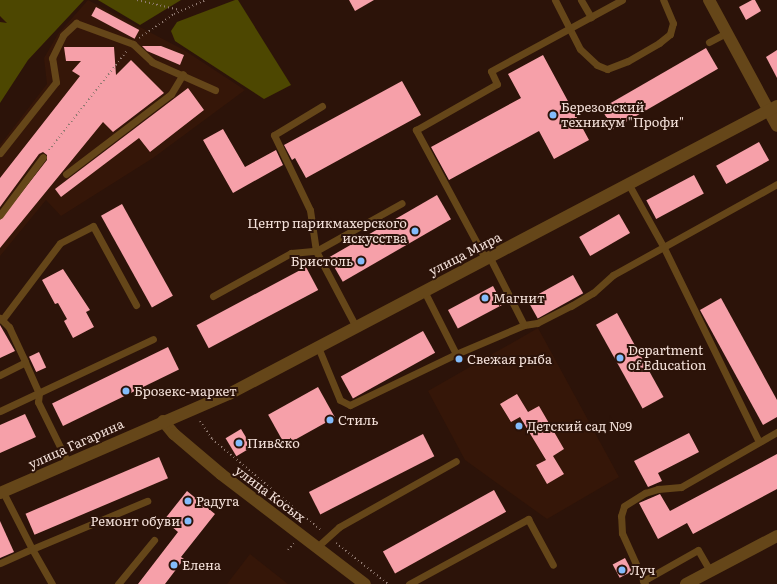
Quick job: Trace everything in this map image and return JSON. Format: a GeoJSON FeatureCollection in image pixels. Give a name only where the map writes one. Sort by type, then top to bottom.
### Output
{"type":"FeatureCollection","features":[{"type":"Feature","properties":{"kind":"street"},"geometry":{"type":"LineString","coordinates":[[709,0],[726,33],[773,108],[777,126]]}},
{"type":"Feature","properties":{"kind":"street","name":"улица Мира"},"geometry":{"type":"LineString","coordinates":[[163,421],[229,394],[773,108]]}},
{"type":"Feature","properties":{"kind":"street","name":"улица Гагарина"},"geometry":{"type":"LineString","coordinates":[[1,493],[163,421]]}},
{"type":"Feature","properties":{"kind":"street","name":"улица Косых"},"geometry":{"type":"LineString","coordinates":[[163,421],[198,455],[365,584]]}},
{"type":"Feature","properties":{"kind":"street"},"geometry":{"type":"LineString","coordinates":[[686,584],[777,536]]}},
{"type":"Feature","properties":{"kind":"lane"},"geometry":{"type":"LineString","coordinates":[[555,0],[570,29],[588,58],[607,69],[659,43],[670,34],[673,24],[663,0]]}},
{"type":"Feature","properties":{"kind":"lane"},"geometry":{"type":"LineString","coordinates":[[581,0],[591,17]]}},
{"type":"Feature","properties":{"kind":"lane"},"geometry":{"type":"LineString","coordinates":[[524,325],[416,130],[498,84],[491,71],[622,0]]}},
{"type":"Feature","properties":{"kind":"lane"},"geometry":{"type":"LineString","coordinates":[[0,153],[56,82],[52,58],[63,35],[72,26],[82,24],[133,44],[152,62],[183,74],[215,90]]}},
{"type":"Feature","properties":{"kind":"lane"},"geometry":{"type":"LineString","coordinates":[[709,42],[726,33]]}},
{"type":"Feature","properties":{"kind":"lane"},"geometry":{"type":"LineString","coordinates":[[66,174],[171,94],[183,74]]}},
{"type":"Feature","properties":{"kind":"lane"},"geometry":{"type":"LineString","coordinates":[[322,106],[274,135],[310,210],[316,251],[356,327]]}},
{"type":"Feature","properties":{"kind":"lane"},"geometry":{"type":"LineString","coordinates":[[0,215],[43,157]]}},
{"type":"Feature","properties":{"kind":"lane"},"geometry":{"type":"LineString","coordinates":[[318,347],[340,400],[350,405],[456,354],[524,325],[537,323],[571,306],[593,293],[613,275],[777,184]]}},
{"type":"Feature","properties":{"kind":"lane"},"geometry":{"type":"LineString","coordinates":[[629,185],[664,248],[759,442]]}},
{"type":"Feature","properties":{"kind":"lane"},"geometry":{"type":"LineString","coordinates":[[213,296],[291,253],[316,251],[402,203]]}},
{"type":"Feature","properties":{"kind":"lane"},"geometry":{"type":"LineString","coordinates":[[68,463],[38,402],[39,393],[9,327],[1,319],[60,243],[93,226],[136,305]]}},
{"type":"Feature","properties":{"kind":"lane"},"geometry":{"type":"LineString","coordinates":[[424,291],[456,354]]}},
{"type":"Feature","properties":{"kind":"lane"},"geometry":{"type":"LineString","coordinates":[[0,411],[154,340]]}},
{"type":"Feature","properties":{"kind":"lane"},"geometry":{"type":"LineString","coordinates":[[0,375],[25,362]]}},
{"type":"Feature","properties":{"kind":"lane"},"geometry":{"type":"LineString","coordinates":[[710,571],[698,550],[644,582],[622,533],[621,516],[624,506],[645,493],[658,489],[674,490],[681,487],[777,432]]}},
{"type":"Feature","properties":{"kind":"lane"},"geometry":{"type":"LineString","coordinates":[[317,547],[339,527],[456,461]]}},
{"type":"Feature","properties":{"kind":"lane"},"geometry":{"type":"LineString","coordinates":[[1,493],[52,584]]}},
{"type":"Feature","properties":{"kind":"lane"},"geometry":{"type":"LineString","coordinates":[[0,563],[32,548],[147,501]]}},
{"type":"Feature","properties":{"kind":"lane"},"geometry":{"type":"LineString","coordinates":[[409,584],[528,519],[553,565]]}},
{"type":"Feature","properties":{"kind":"lane"},"geometry":{"type":"LineString","coordinates":[[118,584],[154,540]]}},
{"type":"Feature","properties":{"kind":"path"},"geometry":{"type":"LineString","coordinates":[[137,0],[181,10]]}},
{"type":"Feature","properties":{"kind":"path"},"geometry":{"type":"LineString","coordinates":[[43,157],[133,44],[181,10],[206,0]]}},
{"type":"Feature","properties":{"kind":"path"},"geometry":{"type":"LineString","coordinates":[[200,421],[212,439],[388,584]]}},
{"type":"Feature","properties":{"kind":"shaded area"},"geometry":{"type":"Polygon","coordinates":[[[0,0],[84,0],[28,60],[0,103],[0,22],[7,23],[0,16],[0,0]]]}},
{"type":"Feature","properties":{"kind":"shaded area"},"geometry":{"type":"Polygon","coordinates":[[[88,0],[184,50],[245,90],[153,158],[61,216],[46,200],[0,256],[0,145],[47,84],[44,58],[58,34],[88,0]]]}},
{"type":"Feature","properties":{"kind":"shaded area"},"geometry":{"type":"Polygon","coordinates":[[[98,0],[181,0],[140,25],[98,0]]]}},
{"type":"Feature","properties":{"kind":"shaded area"},"geometry":{"type":"Polygon","coordinates":[[[238,0],[291,85],[264,99],[175,41],[171,31],[177,22],[238,0]]]}},
{"type":"Feature","properties":{"kind":"shaded area","name":"Детский сад №9"},"geometry":{"type":"Polygon","coordinates":[[[538,328],[619,477],[547,519],[465,460],[428,391],[538,328]]]}},
{"type":"Feature","properties":{"kind":"shaded area"},"geometry":{"type":"Polygon","coordinates":[[[250,554],[288,584],[227,584],[250,554]]]}},
{"type":"Feature","properties":{"kind":"building"},"geometry":{"type":"Polygon","coordinates":[[[349,0],[374,0],[355,11],[349,0]]]}},
{"type":"Feature","properties":{"kind":"building"},"geometry":{"type":"Polygon","coordinates":[[[752,0],[755,0],[761,11],[746,20],[739,7],[752,0]]]}},
{"type":"Feature","properties":{"kind":"building"},"geometry":{"type":"Polygon","coordinates":[[[96,7],[139,30],[135,39],[91,16],[96,7]]]}},
{"type":"Feature","properties":{"kind":"building"},"geometry":{"type":"Polygon","coordinates":[[[142,46],[161,46],[184,55],[180,65],[147,51],[142,46]]]}},
{"type":"Feature","properties":{"kind":"building"},"geometry":{"type":"Polygon","coordinates":[[[64,47],[114,47],[116,75],[131,60],[164,93],[113,132],[103,122],[0,248],[0,220],[47,160],[47,155],[43,152],[39,154],[0,207],[0,178],[80,76],[72,71],[81,61],[66,61],[64,47]]]}},
{"type":"Feature","properties":{"kind":"building"},"geometry":{"type":"Polygon","coordinates":[[[706,48],[718,69],[613,129],[601,108],[706,48]]]}},
{"type":"Feature","properties":{"kind":"building"},"geometry":{"type":"Polygon","coordinates":[[[777,50],[777,78],[766,57],[777,50]]]}},
{"type":"Feature","properties":{"kind":"building","name":"Березовский техникум \"Профи\""},"geometry":{"type":"Polygon","coordinates":[[[543,55],[589,140],[554,159],[539,131],[449,180],[431,147],[521,98],[508,74],[543,55]]]}},
{"type":"Feature","properties":{"kind":"building"},"geometry":{"type":"Polygon","coordinates":[[[402,81],[421,115],[306,178],[295,158],[292,160],[284,145],[402,81]]]}},
{"type":"Feature","properties":{"kind":"building"},"geometry":{"type":"Polygon","coordinates":[[[188,88],[204,110],[150,152],[139,138],[61,197],[55,189],[188,88]]]}},
{"type":"Feature","properties":{"kind":"building"},"geometry":{"type":"Polygon","coordinates":[[[223,129],[245,167],[276,150],[283,165],[233,193],[203,140],[223,129]]]}},
{"type":"Feature","properties":{"kind":"building"},"geometry":{"type":"Polygon","coordinates":[[[759,142],[769,160],[726,184],[716,166],[759,142]]]}},
{"type":"Feature","properties":{"kind":"building"},"geometry":{"type":"Polygon","coordinates":[[[694,175],[704,194],[656,219],[646,200],[694,175]]]}},
{"type":"Feature","properties":{"kind":"building"},"geometry":{"type":"Polygon","coordinates":[[[437,195],[451,219],[343,282],[329,258],[437,195]]]}},
{"type":"Feature","properties":{"kind":"building"},"geometry":{"type":"Polygon","coordinates":[[[122,204],[173,296],[152,307],[101,216],[122,204]]]}},
{"type":"Feature","properties":{"kind":"building"},"geometry":{"type":"Polygon","coordinates":[[[619,214],[630,233],[590,256],[579,237],[619,214]]]}},
{"type":"Feature","properties":{"kind":"building"},"geometry":{"type":"Polygon","coordinates":[[[306,267],[318,290],[209,348],[197,325],[306,267]]]}},
{"type":"Feature","properties":{"kind":"building"},"geometry":{"type":"Polygon","coordinates":[[[63,269],[90,310],[86,312],[94,327],[73,338],[64,321],[67,319],[58,303],[55,304],[42,280],[63,269]]]}},
{"type":"Feature","properties":{"kind":"building"},"geometry":{"type":"Polygon","coordinates":[[[573,275],[583,293],[538,319],[528,300],[573,275]]]}},
{"type":"Feature","properties":{"kind":"building"},"geometry":{"type":"Polygon","coordinates":[[[493,286],[503,305],[458,328],[448,310],[493,286]]]}},
{"type":"Feature","properties":{"kind":"building"},"geometry":{"type":"Polygon","coordinates":[[[721,298],[777,400],[777,417],[763,425],[700,310],[721,298]]]}},
{"type":"Feature","properties":{"kind":"building"},"geometry":{"type":"Polygon","coordinates":[[[617,313],[664,397],[643,409],[596,325],[617,313]]]}},
{"type":"Feature","properties":{"kind":"building"},"geometry":{"type":"Polygon","coordinates":[[[0,325],[15,351],[0,358],[0,325]]]}},
{"type":"Feature","properties":{"kind":"building"},"geometry":{"type":"Polygon","coordinates":[[[423,331],[435,353],[353,398],[341,377],[423,331]]]}},
{"type":"Feature","properties":{"kind":"building"},"geometry":{"type":"Polygon","coordinates":[[[168,347],[179,369],[63,426],[52,404],[168,347]]]}},
{"type":"Feature","properties":{"kind":"building"},"geometry":{"type":"Polygon","coordinates":[[[39,352],[46,367],[36,372],[29,357],[39,352]]]}},
{"type":"Feature","properties":{"kind":"building"},"geometry":{"type":"Polygon","coordinates":[[[318,387],[335,418],[285,445],[268,415],[318,387]]]}},
{"type":"Feature","properties":{"kind":"building"},"geometry":{"type":"Polygon","coordinates":[[[517,394],[528,412],[539,406],[564,449],[553,456],[564,474],[547,484],[536,465],[546,460],[520,417],[511,422],[500,404],[517,394]]]}},
{"type":"Feature","properties":{"kind":"building"},"geometry":{"type":"Polygon","coordinates":[[[25,414],[36,437],[0,453],[0,425],[25,414]]]}},
{"type":"Feature","properties":{"kind":"building"},"geometry":{"type":"Polygon","coordinates":[[[241,429],[252,447],[236,456],[226,438],[241,429]]]}},
{"type":"Feature","properties":{"kind":"building"},"geometry":{"type":"Polygon","coordinates":[[[689,433],[699,452],[658,473],[662,481],[648,487],[634,461],[689,433]]]}},
{"type":"Feature","properties":{"kind":"building"},"geometry":{"type":"Polygon","coordinates":[[[423,434],[434,456],[320,514],[309,492],[423,434]]]}},
{"type":"Feature","properties":{"kind":"building"},"geometry":{"type":"Polygon","coordinates":[[[777,454],[777,489],[693,534],[687,523],[658,539],[639,503],[660,494],[670,511],[777,454]]]}},
{"type":"Feature","properties":{"kind":"building"},"geometry":{"type":"Polygon","coordinates":[[[159,457],[168,478],[35,535],[26,514],[159,457]]]}},
{"type":"Feature","properties":{"kind":"building"},"geometry":{"type":"Polygon","coordinates":[[[494,490],[506,512],[395,573],[383,552],[494,490]]]}},
{"type":"Feature","properties":{"kind":"building"},"geometry":{"type":"Polygon","coordinates":[[[187,491],[215,514],[181,557],[184,559],[165,584],[138,584],[178,532],[164,520],[187,491]]]}},
{"type":"Feature","properties":{"kind":"building"},"geometry":{"type":"Polygon","coordinates":[[[0,521],[14,552],[0,558],[0,521]]]}},
{"type":"Feature","properties":{"kind":"building"},"geometry":{"type":"Polygon","coordinates":[[[625,558],[632,571],[620,578],[613,565],[625,558]]]}},
{"type":"Feature","properties":{"kind":"place","name":"Березовский техникум \"Профи\""},"geometry":{"type":"Point","coordinates":[553,115]}},
{"type":"Feature","properties":{"kind":"place","name":"Центр парикмахерского искусства"},"geometry":{"type":"Point","coordinates":[415,231]}},
{"type":"Feature","properties":{"kind":"place","name":"Бристоль"},"geometry":{"type":"Point","coordinates":[361,261]}},
{"type":"Feature","properties":{"kind":"place","name":"Магнит"},"geometry":{"type":"Point","coordinates":[485,298]}},
{"type":"Feature","properties":{"kind":"place","name":"Department of Education"},"geometry":{"type":"Point","coordinates":[620,358]}},
{"type":"Feature","properties":{"kind":"place","name":"Свежая рыба"},"geometry":{"type":"Point","coordinates":[459,359]}},
{"type":"Feature","properties":{"kind":"place","name":"Брозекс-маркет"},"geometry":{"type":"Point","coordinates":[126,391]}},
{"type":"Feature","properties":{"kind":"place","name":"Стиль"},"geometry":{"type":"Point","coordinates":[330,420]}},
{"type":"Feature","properties":{"kind":"place","name":"Детский сад №9"},"geometry":{"type":"Point","coordinates":[519,426]}},
{"type":"Feature","properties":{"kind":"place","name":"Пив&ко"},"geometry":{"type":"Point","coordinates":[239,443]}},
{"type":"Feature","properties":{"kind":"place","name":"Радуга"},"geometry":{"type":"Point","coordinates":[188,501]}},
{"type":"Feature","properties":{"kind":"place","name":"Ремонт обуви"},"geometry":{"type":"Point","coordinates":[188,521]}},
{"type":"Feature","properties":{"kind":"place","name":"Елена"},"geometry":{"type":"Point","coordinates":[174,565]}},
{"type":"Feature","properties":{"kind":"place","name":"Луч"},"geometry":{"type":"Point","coordinates":[622,570]}}]}
